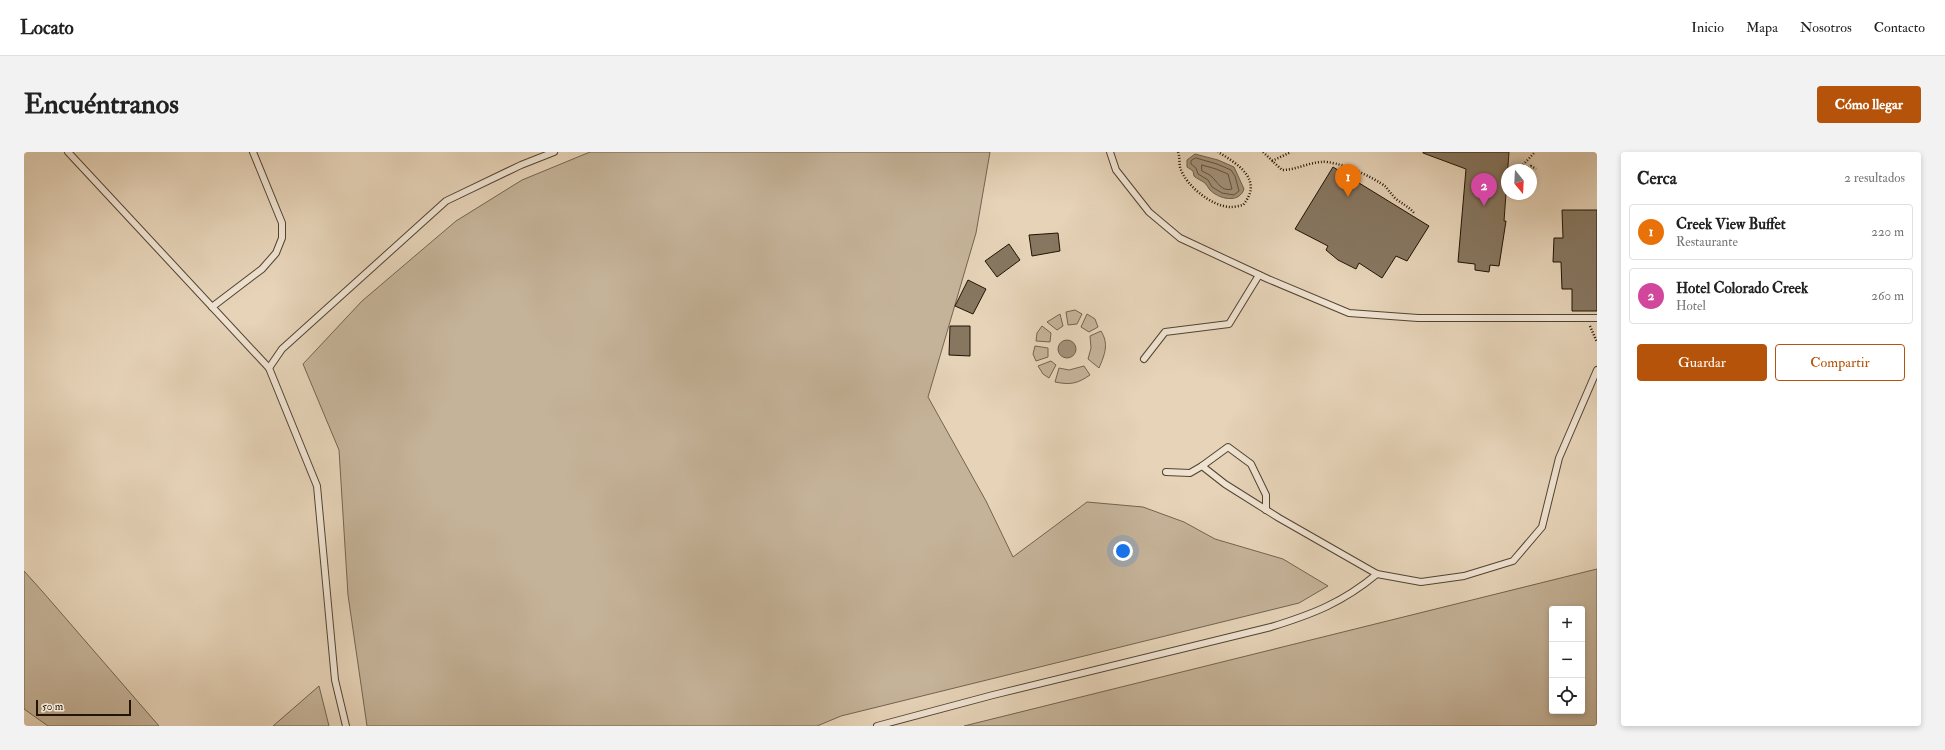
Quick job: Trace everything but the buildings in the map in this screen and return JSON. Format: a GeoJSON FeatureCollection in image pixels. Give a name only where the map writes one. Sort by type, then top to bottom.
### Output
{"type":"FeatureCollection","features":[{"type":"Feature","properties":{"kind":"lane"},"geometry":{"type":"LineString","coordinates":[[68,152],[269,368],[317,486],[336,680],[346,726]]}},
{"type":"Feature","properties":{"kind":"lane"},"geometry":{"type":"LineString","coordinates":[[212,307],[262,269],[276,253],[282,238],[282,223],[253,152]]}},
{"type":"Feature","properties":{"kind":"lane"},"geometry":{"type":"LineString","coordinates":[[269,368],[282,349],[446,201],[521,165],[554,152]]}},
{"type":"Feature","properties":{"kind":"lane"},"geometry":{"type":"LineString","coordinates":[[1110,152],[1116,170],[1150,212],[1180,238],[1259,275],[1349,313],[1418,318],[1597,318]]}},
{"type":"Feature","properties":{"kind":"lane"},"geometry":{"type":"LineString","coordinates":[[1144,359],[1165,332],[1229,324],[1259,275]]}},
{"type":"Feature","properties":{"kind":"lane"},"geometry":{"type":"LineString","coordinates":[[1202,466],[1225,484],[1266,510],[1376,574],[1421,582],[1464,576],[1513,561],[1542,527],[1559,458],[1597,370]]}},
{"type":"Feature","properties":{"kind":"lane"},"geometry":{"type":"LineString","coordinates":[[1166,472],[1190,473],[1228,447],[1251,464],[1266,496],[1266,510]]}},
{"type":"Feature","properties":{"kind":"lane"},"geometry":{"type":"LineString","coordinates":[[877,726],[992,695],[1271,627],[1306,616],[1333,605],[1359,588],[1376,574]]}},
{"type":"Feature","properties":{"kind":"path"},"geometry":{"type":"LineString","coordinates":[[1178,152],[1180,167],[1186,180],[1203,195],[1219,204],[1230,207],[1243,205],[1249,198],[1251,186],[1247,175],[1240,166],[1218,152]]}},
{"type":"Feature","properties":{"kind":"path"},"geometry":{"type":"LineString","coordinates":[[1263,152],[1282,170],[1292,170],[1321,162],[1350,169],[1385,187],[1396,199],[1409,206],[1415,214]]}},
{"type":"Feature","properties":{"kind":"path"},"geometry":{"type":"LineString","coordinates":[[1272,161],[1291,152]]}},
{"type":"Feature","properties":{"kind":"path"},"geometry":{"type":"LineString","coordinates":[[1523,164],[1535,152]]}},
{"type":"Feature","properties":{"kind":"path"},"geometry":{"type":"LineString","coordinates":[[1588,318],[1597,342]]}},
{"type":"Feature","properties":{"kind":"shaded area"},"geometry":{"type":"Polygon","coordinates":[[[590,152],[990,152],[976,233],[928,397],[986,501],[1013,557],[1087,502],[1143,507],[1184,522],[1215,539],[1283,559],[1328,586],[1299,603],[841,716],[817,726],[367,726],[348,595],[339,450],[303,364],[362,301],[456,221],[522,180],[590,152]]]}},
{"type":"Feature","properties":{"kind":"shaded area"},"geometry":{"type":"Polygon","coordinates":[[[1075,310],[1082,314],[1077,324],[1068,325],[1066,312],[1075,310]]]}},
{"type":"Feature","properties":{"kind":"shaded area"},"geometry":{"type":"Polygon","coordinates":[[[1060,314],[1063,326],[1057,330],[1047,322],[1060,314]]]}},
{"type":"Feature","properties":{"kind":"shaded area"},"geometry":{"type":"Polygon","coordinates":[[[1087,314],[1095,319],[1098,327],[1089,332],[1081,327],[1087,314]]]}},
{"type":"Feature","properties":{"kind":"shaded area"},"geometry":{"type":"Polygon","coordinates":[[[1042,326],[1051,333],[1050,342],[1036,341],[1037,333],[1042,326]]]}},
{"type":"Feature","properties":{"kind":"shaded area"},"geometry":{"type":"Polygon","coordinates":[[[1101,331],[1105,340],[1105,349],[1099,368],[1088,359],[1091,348],[1090,336],[1101,331]]]}},
{"type":"Feature","properties":{"kind":"shaded area"},"geometry":{"type":"Polygon","coordinates":[[[1035,346],[1048,348],[1048,357],[1036,361],[1033,354],[1035,346]]]}},
{"type":"Feature","properties":{"kind":"shaded area"},"geometry":{"type":"Polygon","coordinates":[[[1051,361],[1056,365],[1049,378],[1043,374],[1038,366],[1051,361]]]}},
{"type":"Feature","properties":{"kind":"shaded area"},"geometry":{"type":"Polygon","coordinates":[[[1084,366],[1090,375],[1085,378],[1073,383],[1055,382],[1059,368],[1069,370],[1084,366]]]}},
{"type":"Feature","properties":{"kind":"shaded area"},"geometry":{"type":"Polygon","coordinates":[[[1597,569],[1597,726],[964,726],[1597,569]]]}},
{"type":"Feature","properties":{"kind":"shaded area"},"geometry":{"type":"Polygon","coordinates":[[[24,571],[159,726],[48,726],[24,709],[24,571]]]}},
{"type":"Feature","properties":{"kind":"shaded area"},"geometry":{"type":"Polygon","coordinates":[[[319,686],[329,726],[273,726],[319,686]]]}},
{"type":"Feature","properties":{"kind":"water"},"geometry":{"type":"Polygon","coordinates":[[[1195,154],[1218,160],[1234,167],[1244,189],[1241,194],[1238,197],[1223,198],[1218,196],[1210,190],[1205,183],[1196,178],[1193,171],[1187,167],[1187,160],[1195,154]]]}},
{"type":"Feature","properties":{"kind":"water"},"geometry":{"type":"Polygon","coordinates":[[[1067,340],[1073,343],[1076,349],[1073,355],[1067,358],[1061,355],[1058,349],[1061,343],[1067,340]]]}},
{"type":"Feature","properties":{"kind":"place","name":"Creek View Buffet"},"geometry":{"type":"Point","coordinates":[1348,197]}},
{"type":"Feature","properties":{"kind":"place","name":"Hotel Colorado Creek"},"geometry":{"type":"Point","coordinates":[1484,206]}}]}
